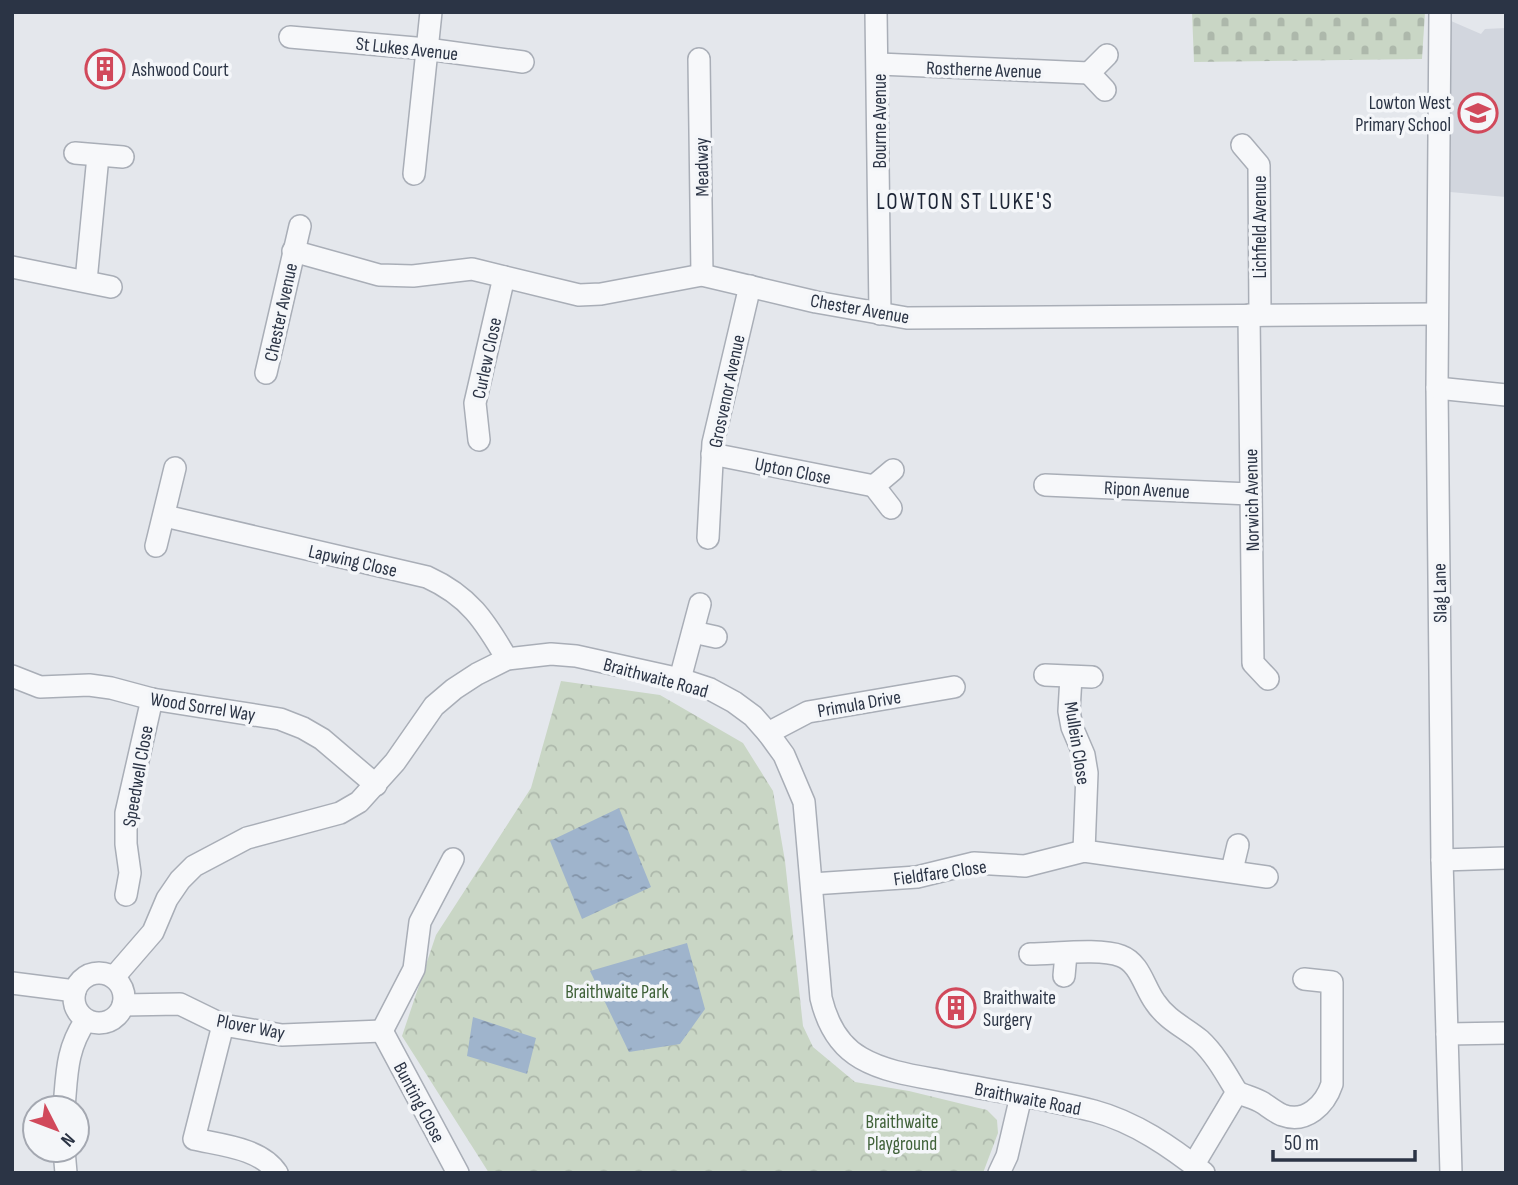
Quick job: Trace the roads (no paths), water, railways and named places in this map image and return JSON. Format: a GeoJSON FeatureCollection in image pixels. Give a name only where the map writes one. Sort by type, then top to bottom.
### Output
{"type":"FeatureCollection","features":[{"type":"Feature","properties":{"kind":"street"},"geometry":{"type":"LineString","coordinates":[[414,174],[431,12]]}},
{"type":"Feature","properties":{"kind":"street","name":"Bourne Avenue"},"geometry":{"type":"LineString","coordinates":[[876,12],[880,314]]}},
{"type":"Feature","properties":{"kind":"street","name":"Slag Lane"},"geometry":{"type":"LineString","coordinates":[[1440,12],[1437,388],[1443,859],[1451,1173]]}},
{"type":"Feature","properties":{"kind":"street","name":"St Lukes Avenue"},"geometry":{"type":"LineString","coordinates":[[290,37],[427,49],[523,62]]}},
{"type":"Feature","properties":{"kind":"street","name":"Meadway"},"geometry":{"type":"LineString","coordinates":[[698,51],[702,275]]}},
{"type":"Feature","properties":{"kind":"street"},"geometry":{"type":"LineString","coordinates":[[1105,90],[1089,73],[1107,55]]}},
{"type":"Feature","properties":{"kind":"street","name":"Rostherne Avenue"},"geometry":{"type":"LineString","coordinates":[[878,64],[1089,73]]}},
{"type":"Feature","properties":{"kind":"street","name":"Lichfield Avenue"},"geometry":{"type":"LineString","coordinates":[[1242,145],[1259,164],[1254,315]]}},
{"type":"Feature","properties":{"kind":"street"},"geometry":{"type":"LineString","coordinates":[[75,153],[123,157]]}},
{"type":"Feature","properties":{"kind":"street"},"geometry":{"type":"LineString","coordinates":[[86,281],[98,156]]}},
{"type":"Feature","properties":{"kind":"street","name":"Chester Avenue"},"geometry":{"type":"LineString","coordinates":[[266,373],[300,226]]}},
{"type":"Feature","properties":{"kind":"street","name":"Chester Avenue"},"geometry":{"type":"LineString","coordinates":[[293,251],[379,275],[413,276],[472,270],[579,295],[601,294],[702,275],[907,318],[1437,314]]}},
{"type":"Feature","properties":{"kind":"street"},"geometry":{"type":"LineString","coordinates":[[12,267],[111,286]]}},
{"type":"Feature","properties":{"kind":"street","name":"Curlew Close"},"geometry":{"type":"LineString","coordinates":[[479,440],[475,403],[504,277]]}},
{"type":"Feature","properties":{"kind":"street","name":"Grosvenor Avenue"},"geometry":{"type":"LineString","coordinates":[[708,538],[713,443],[750,286]]}},
{"type":"Feature","properties":{"kind":"street","name":"Norwich Avenue"},"geometry":{"type":"LineString","coordinates":[[1254,315],[1250,494],[1253,663],[1268,679]]}},
{"type":"Feature","properties":{"kind":"street"},"geometry":{"type":"LineString","coordinates":[[1437,388],[1506,395]]}},
{"type":"Feature","properties":{"kind":"street","name":"Upton Close"},"geometry":{"type":"LineString","coordinates":[[712,454],[874,486]]}},
{"type":"Feature","properties":{"kind":"street"},"geometry":{"type":"LineString","coordinates":[[156,546],[174,468]]}},
{"type":"Feature","properties":{"kind":"street"},"geometry":{"type":"LineString","coordinates":[[891,508],[874,486],[893,470]]}},
{"type":"Feature","properties":{"kind":"street","name":"Ripon Avenue"},"geometry":{"type":"LineString","coordinates":[[1045,485],[1250,494]]}},
{"type":"Feature","properties":{"kind":"street","name":"Lapwing Close"},"geometry":{"type":"LineString","coordinates":[[164,516],[427,577],[448,586],[466,600],[488,626],[507,659]]}},
{"type":"Feature","properties":{"kind":"street"},"geometry":{"type":"LineString","coordinates":[[680,679],[700,604]]}},
{"type":"Feature","properties":{"kind":"street"},"geometry":{"type":"LineString","coordinates":[[693,632],[716,637]]}},
{"type":"Feature","properties":{"kind":"street","name":"Braithwaite Road"},"geometry":{"type":"LineString","coordinates":[[114,977],[153,932],[167,899],[194,866],[247,838],[340,813],[359,802],[396,762],[434,706],[477,674],[507,659],[551,654],[576,656],[680,679],[710,690],[734,702],[753,716],[784,755],[804,802],[821,998],[826,1016],[845,1046],[876,1066],[1096,1111],[1161,1140],[1199,1169]]}},
{"type":"Feature","properties":{"kind":"street","name":"Wood Sorrel Way"},"geometry":{"type":"LineString","coordinates":[[12,676],[40,687],[100,686],[152,699],[281,719],[303,727],[322,739],[376,785]]}},
{"type":"Feature","properties":{"kind":"street","name":"Mullein Close"},"geometry":{"type":"LineString","coordinates":[[1045,676],[1081,677],[1069,711],[1072,727],[1084,755],[1087,773],[1084,851]]}},
{"type":"Feature","properties":{"kind":"street","name":"Primula Drive"},"geometry":{"type":"LineString","coordinates":[[768,733],[808,712],[954,687]]}},
{"type":"Feature","properties":{"kind":"street","name":"Speedwell Close"},"geometry":{"type":"LineString","coordinates":[[127,895],[130,873],[126,813],[152,699]]}},
{"type":"Feature","properties":{"kind":"street"},"geometry":{"type":"LineString","coordinates":[[1232,870],[1238,845]]}},
{"type":"Feature","properties":{"kind":"street","name":"Fieldfare Close"},"geometry":{"type":"LineString","coordinates":[[812,884],[918,877],[974,863],[1025,866],[1084,851],[1267,877]]}},
{"type":"Feature","properties":{"kind":"street"},"geometry":{"type":"LineString","coordinates":[[1443,859],[1506,858]]}},
{"type":"Feature","properties":{"kind":"street"},"geometry":{"type":"LineString","coordinates":[[382,1031],[414,969],[420,922],[453,859]]}},
{"type":"Feature","properties":{"kind":"street"},"geometry":{"type":"LineString","coordinates":[[1030,954],[1100,953],[1119,955],[1130,960],[1168,1019],[1211,1051],[1237,1092],[1260,1101],[1280,1115],[1293,1117],[1306,1115],[1317,1109],[1328,1098],[1332,1083],[1332,973],[1304,979]]}},
{"type":"Feature","properties":{"kind":"street"},"geometry":{"type":"LineString","coordinates":[[1065,976],[1066,954]]}},
{"type":"Feature","properties":{"kind":"street"},"geometry":{"type":"LineString","coordinates":[[91,974],[114,977],[123,990],[123,1005],[120,1012],[108,1022],[101,1024],[86,1020],[75,1007],[75,991],[84,978],[91,974]]}},
{"type":"Feature","properties":{"kind":"street"},"geometry":{"type":"LineString","coordinates":[[12,983],[75,991]]}},
{"type":"Feature","properties":{"kind":"street","name":"Plover Way"},"geometry":{"type":"LineString","coordinates":[[123,1005],[180,1004],[223,1025],[282,1035],[382,1031]]}},
{"type":"Feature","properties":{"kind":"street"},"geometry":{"type":"LineString","coordinates":[[65,1094],[68,1055],[76,1033],[86,1020]]}},
{"type":"Feature","properties":{"kind":"street"},"geometry":{"type":"LineString","coordinates":[[223,1025],[194,1139],[252,1153],[277,1173]]}},
{"type":"Feature","properties":{"kind":"street","name":"Bunting Close"},"geometry":{"type":"LineString","coordinates":[[382,1031],[458,1173]]}},
{"type":"Feature","properties":{"kind":"street"},"geometry":{"type":"LineString","coordinates":[[1447,1034],[1506,1033]]}},
{"type":"Feature","properties":{"kind":"street"},"geometry":{"type":"LineString","coordinates":[[1199,1169],[1237,1092]]}},
{"type":"Feature","properties":{"kind":"street"},"geometry":{"type":"LineString","coordinates":[[999,1173],[1007,1156],[1021,1096]]}},
{"type":"Feature","properties":{"kind":"water"},"geometry":{"type":"Polygon","coordinates":[[[619,808],[651,887],[582,919],[550,841],[619,808]]]}},
{"type":"Feature","properties":{"kind":"water"},"geometry":{"type":"Polygon","coordinates":[[[687,943],[705,1009],[680,1044],[629,1052],[590,971],[687,943]]]}},
{"type":"Feature","properties":{"kind":"water"},"geometry":{"type":"Polygon","coordinates":[[[473,1017],[536,1038],[527,1074],[467,1056],[473,1017]]]}},
{"type":"Feature","properties":{"kind":"place","name":"Ashwood Court"},"geometry":{"type":"Point","coordinates":[105,69]}},
{"type":"Feature","properties":{"kind":"place","name":"Lowton West Primary School"},"geometry":{"type":"Point","coordinates":[1478,113]}},
{"type":"Feature","properties":{"kind":"place","name":"Braithwaite Surgery"},"geometry":{"type":"Point","coordinates":[956,1008]}},
{"type":"Feature","properties":{"kind":"district","name":"LOWTON ST LUKE'S"},"geometry":{"type":"Point","coordinates":[965,201]}},
{"type":"Feature","properties":{"kind":"park label","name":"Braithwaite Park"},"geometry":{"type":"Point","coordinates":[617,991]}},
{"type":"Feature","properties":{"kind":"park label","name":"Braithwaite Playground"},"geometry":{"type":"Point","coordinates":[902,1132]}}]}
